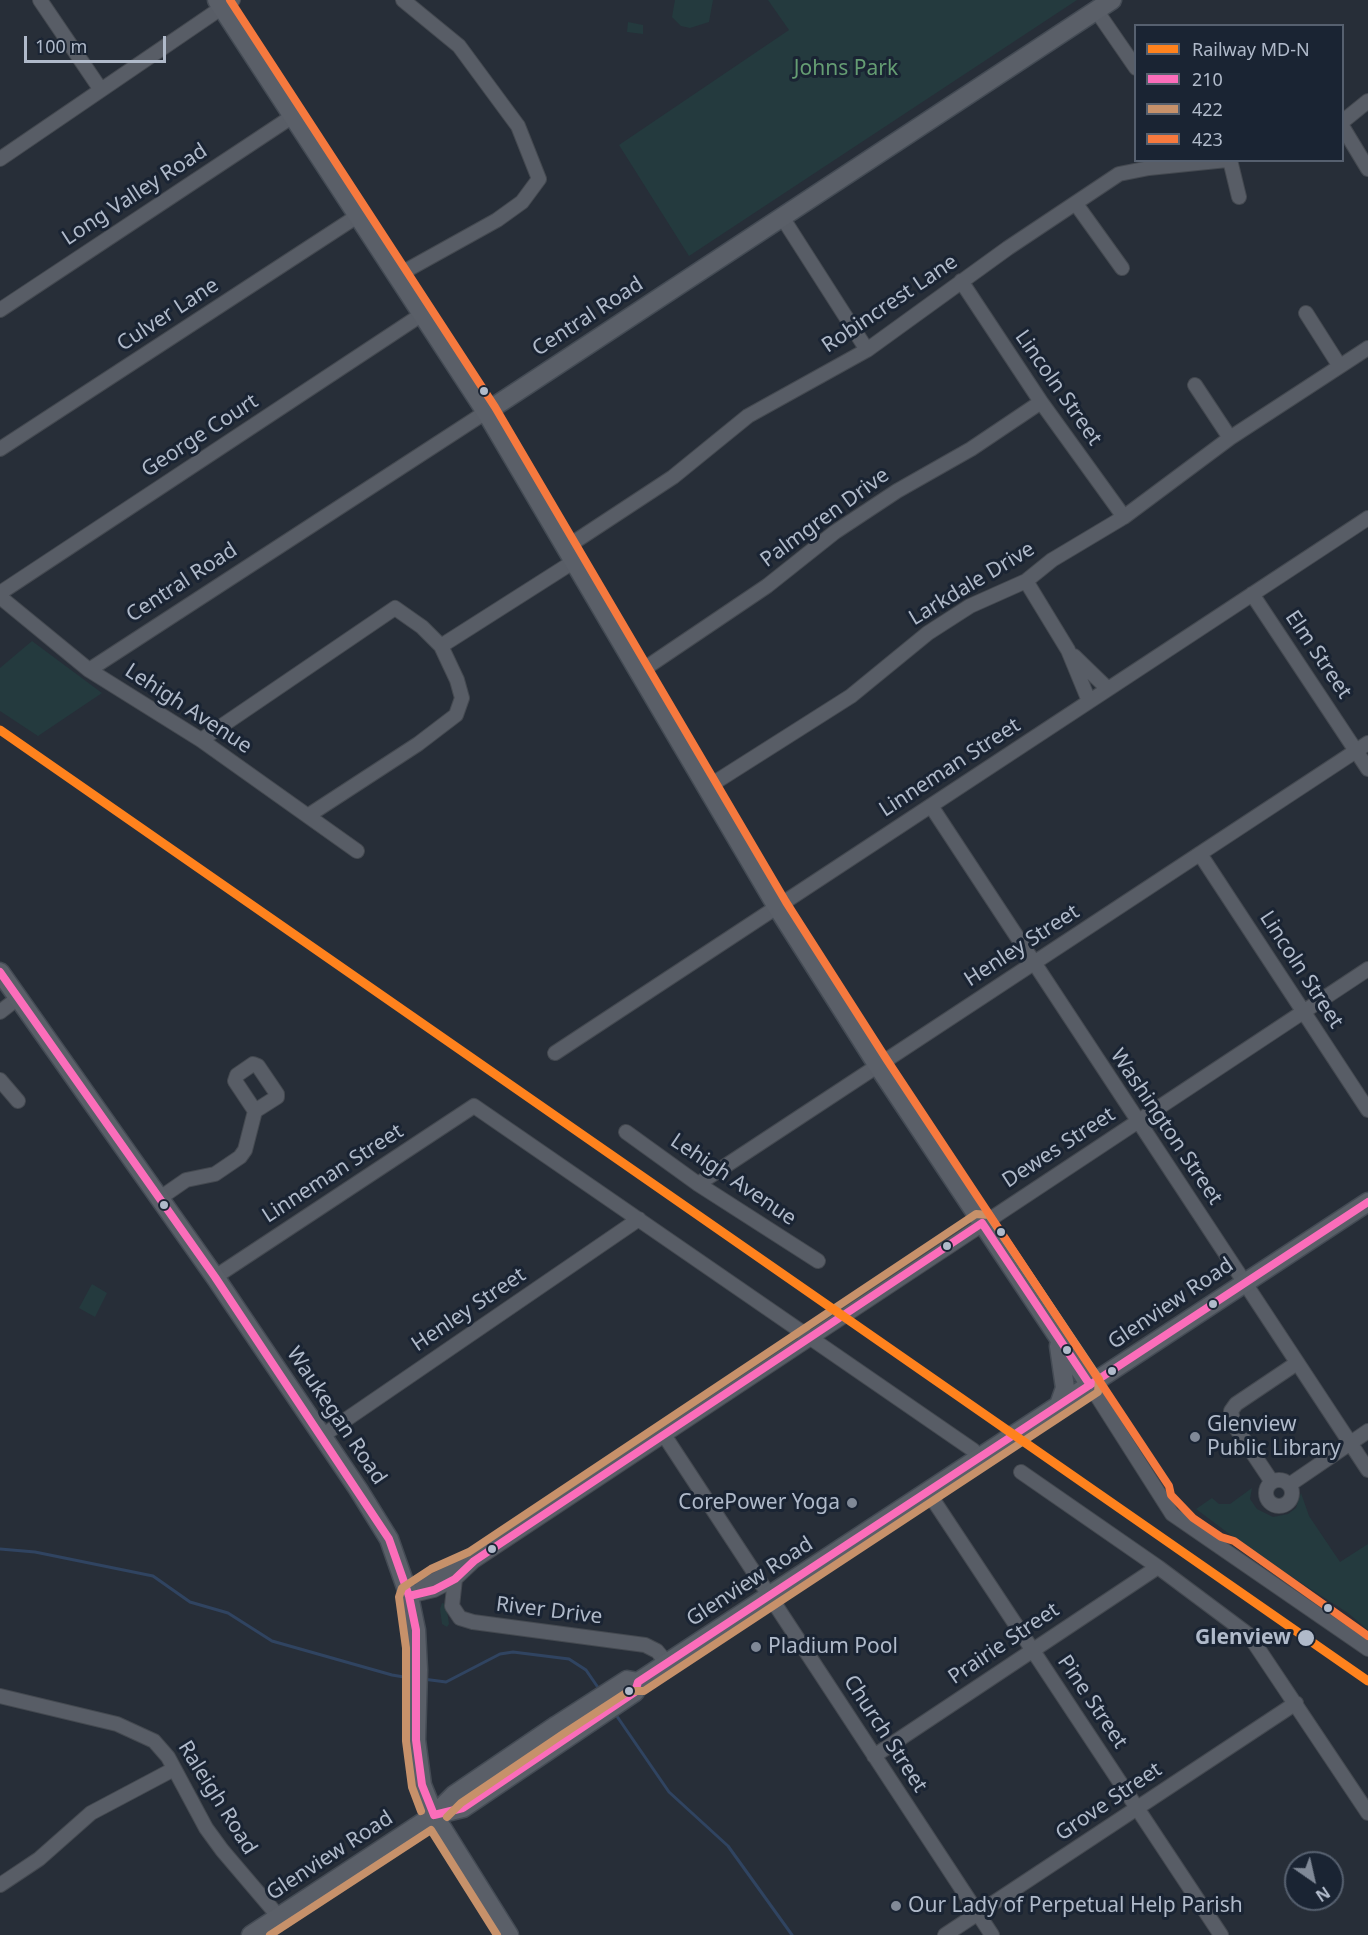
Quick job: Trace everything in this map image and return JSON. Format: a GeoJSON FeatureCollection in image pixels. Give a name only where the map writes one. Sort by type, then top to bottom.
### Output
{"type":"FeatureCollection","features":[{"type":"Feature","properties":{"kind":"main road"},"geometry":{"type":"LineString","coordinates":[[224,3],[293,116],[424,313],[486,412],[777,907],[878,1066],[1089,1385]]}},
{"type":"Feature","properties":{"kind":"main road","name":"Central Road"},"geometry":{"type":"LineString","coordinates":[[486,412],[1104,5]]}},
{"type":"Feature","properties":{"kind":"main road","name":"Waukegan Road"},"geometry":{"type":"LineString","coordinates":[[0,972],[215,1277],[389,1539],[410,1596],[416,1630],[418,1670],[416,1740],[422,1785],[434,1815],[509,1935]]}},
{"type":"Feature","properties":{"kind":"main road","name":"Glenview Road"},"geometry":{"type":"LineString","coordinates":[[252,1935],[434,1815],[463,1809],[591,1712],[619,1694],[627,1680],[638,1682],[770,1597],[1368,1202]]}},
{"type":"Feature","properties":{"kind":"main road"},"geometry":{"type":"LineString","coordinates":[[1056,1335],[1065,1377],[1065,1388],[1059,1405]]}},
{"type":"Feature","properties":{"kind":"street"},"geometry":{"type":"LineString","coordinates":[[40,0],[101,90]]}},
{"type":"Feature","properties":{"kind":"street"},"geometry":{"type":"LineString","coordinates":[[398,275],[497,220],[522,202],[539,179],[518,126],[459,46],[403,0]]}},
{"type":"Feature","properties":{"kind":"street"},"geometry":{"type":"LineString","coordinates":[[0,159],[224,3]]}},
{"type":"Feature","properties":{"kind":"street"},"geometry":{"type":"LineString","coordinates":[[1104,5],[1134,64]]}},
{"type":"Feature","properties":{"kind":"street"},"geometry":{"type":"LineString","coordinates":[[1344,120],[1368,101]]}},
{"type":"Feature","properties":{"kind":"street","name":"Long Valley Road"},"geometry":{"type":"LineString","coordinates":[[0,310],[293,116]]}},
{"type":"Feature","properties":{"kind":"street"},"geometry":{"type":"LineString","coordinates":[[1344,129],[1368,170]]}},
{"type":"Feature","properties":{"kind":"street","name":"Robincrest Lane"},"geometry":{"type":"LineString","coordinates":[[441,646],[569,555],[673,477],[748,416],[867,350],[961,281],[1119,174],[1180,162]]}},
{"type":"Feature","properties":{"kind":"street","name":"Robincrest Lane"},"geometry":{"type":"LineString","coordinates":[[1229,162],[1239,197]]}},
{"type":"Feature","properties":{"kind":"street"},"geometry":{"type":"LineString","coordinates":[[1076,204],[1122,268]]}},
{"type":"Feature","properties":{"kind":"street","name":"Culver Lane"},"geometry":{"type":"LineString","coordinates":[[0,449],[359,215]]}},
{"type":"Feature","properties":{"kind":"street"},"geometry":{"type":"LineString","coordinates":[[782,217],[867,350]]}},
{"type":"Feature","properties":{"kind":"street","name":"Lincoln Street"},"geometry":{"type":"LineString","coordinates":[[961,281],[1041,402],[1124,517]]}},
{"type":"Feature","properties":{"kind":"street","name":"George Court"},"geometry":{"type":"LineString","coordinates":[[0,595],[424,313]]}},
{"type":"Feature","properties":{"kind":"street"},"geometry":{"type":"LineString","coordinates":[[1306,313],[1339,365]]}},
{"type":"Feature","properties":{"kind":"street","name":"Larkdale Drive"},"geometry":{"type":"LineString","coordinates":[[706,788],[851,696],[928,633],[970,606],[1026,581],[1052,560],[1124,517],[1230,438],[1368,348]]}},
{"type":"Feature","properties":{"kind":"street"},"geometry":{"type":"LineString","coordinates":[[1195,385],[1230,438]]}},
{"type":"Feature","properties":{"kind":"street","name":"Palmgren Drive"},"geometry":{"type":"LineString","coordinates":[[638,673],[767,586],[834,532],[897,490],[970,449],[1041,402]]}},
{"type":"Feature","properties":{"kind":"street","name":"Central Road"},"geometry":{"type":"LineString","coordinates":[[89,670],[486,412]]}},
{"type":"Feature","properties":{"kind":"street","name":"Linneman Street"},"geometry":{"type":"LineString","coordinates":[[555,1053],[1368,518]]}},
{"type":"Feature","properties":{"kind":"street"},"geometry":{"type":"LineString","coordinates":[[1026,581],[1068,650],[1089,701]]}},
{"type":"Feature","properties":{"kind":"street","name":"Elm Street"},"geometry":{"type":"LineString","coordinates":[[1252,594],[1368,770]]}},
{"type":"Feature","properties":{"kind":"street","name":"Lehigh Avenue"},"geometry":{"type":"LineString","coordinates":[[0,595],[89,670],[201,740],[357,851]]}},
{"type":"Feature","properties":{"kind":"street"},"geometry":{"type":"LineString","coordinates":[[201,740],[394,608],[422,627],[441,646],[462,698],[456,715],[418,744],[309,815]]}},
{"type":"Feature","properties":{"kind":"street"},"geometry":{"type":"LineString","coordinates":[[1068,650],[1108,689]]}},
{"type":"Feature","properties":{"kind":"street","name":"Henley Street"},"geometry":{"type":"LineString","coordinates":[[698,1184],[1368,743]]}},
{"type":"Feature","properties":{"kind":"street","name":"Washington Street"},"geometry":{"type":"LineString","coordinates":[[931,806],[1368,1470]]}},
{"type":"Feature","properties":{"kind":"street","name":"Lincoln Street"},"geometry":{"type":"LineString","coordinates":[[1200,854],[1368,1110]]}},
{"type":"Feature","properties":{"kind":"street","name":"Dewes Street"},"geometry":{"type":"LineString","coordinates":[[410,1596],[435,1579],[474,1561],[1368,969]]}},
{"type":"Feature","properties":{"kind":"street"},"geometry":{"type":"LineString","coordinates":[[0,1012],[18,998]]}},
{"type":"Feature","properties":{"kind":"street"},"geometry":{"type":"LineString","coordinates":[[0,1080],[18,1101]]}},
{"type":"Feature","properties":{"kind":"street","name":"Linneman Street"},"geometry":{"type":"LineString","coordinates":[[215,1277],[474,1106],[639,1219]]}},
{"type":"Feature","properties":{"kind":"street"},"geometry":{"type":"LineString","coordinates":[[160,1198],[186,1180],[210,1177],[240,1157],[249,1141],[255,1111]]}},
{"type":"Feature","properties":{"kind":"street","name":"Lehigh Avenue"},"geometry":{"type":"LineString","coordinates":[[626,1132],[698,1184],[818,1261]]}},
{"type":"Feature","properties":{"kind":"street"},"geometry":{"type":"LineString","coordinates":[[639,1219],[973,1450],[979,1458]]}},
{"type":"Feature","properties":{"kind":"street","name":"Henley Street"},"geometry":{"type":"LineString","coordinates":[[322,1436],[639,1219]]}},
{"type":"Feature","properties":{"kind":"street"},"geometry":{"type":"LineString","coordinates":[[1272,1482],[1234,1425],[1231,1411],[1236,1404],[1298,1363]]}},
{"type":"Feature","properties":{"kind":"street"},"geometry":{"type":"LineString","coordinates":[[1089,1385],[1160,1492],[1222,1541],[1228,1550],[1368,1649]]}},
{"type":"Feature","properties":{"kind":"street"},"geometry":{"type":"LineString","coordinates":[[1289,1485],[1368,1431]]}},
{"type":"Feature","properties":{"kind":"street","name":"Church Street"},"geometry":{"type":"LineString","coordinates":[[664,1435],[992,1935]]}},
{"type":"Feature","properties":{"kind":"street"},"geometry":{"type":"LineString","coordinates":[[1021,1472],[1158,1567],[1249,1635],[1368,1814]]}},
{"type":"Feature","properties":{"kind":"street"},"geometry":{"type":"LineString","coordinates":[[1283,1481],[1289,1485],[1292,1493],[1290,1500],[1279,1506],[1271,1503],[1267,1496],[1267,1489],[1272,1482],[1283,1481]]}},
{"type":"Feature","properties":{"kind":"street","name":"Pine Street"},"geometry":{"type":"LineString","coordinates":[[928,1492],[1221,1935]]}},
{"type":"Feature","properties":{"kind":"street","name":"Dewes Street"},"geometry":{"type":"LineString","coordinates":[[410,1596],[434,1590],[455,1580],[474,1561]]}},
{"type":"Feature","properties":{"kind":"street","name":"Prairie Street"},"geometry":{"type":"LineString","coordinates":[[874,1756],[1158,1567]]}},
{"type":"Feature","properties":{"kind":"street","name":"River Drive"},"geometry":{"type":"LineString","coordinates":[[455,1580],[452,1606],[460,1618],[473,1622],[645,1645],[657,1651],[667,1663]]}},
{"type":"Feature","properties":{"kind":"street","name":"Raleigh Road"},"geometry":{"type":"LineString","coordinates":[[0,1696],[134,1730],[161,1748],[206,1828],[279,1917]]}},
{"type":"Feature","properties":{"kind":"street","name":"Grove Street"},"geometry":{"type":"LineString","coordinates":[[945,1935],[1296,1703]]}},
{"type":"Feature","properties":{"kind":"street"},"geometry":{"type":"LineString","coordinates":[[0,1885],[39,1859],[92,1814],[174,1768]]}},
{"type":"Feature","properties":{"kind":"green space"},"geometry":{"type":"Polygon","coordinates":[[[675,0],[713,0],[709,22],[690,28],[681,26],[672,17],[675,0]]]}},
{"type":"Feature","properties":{"kind":"green space","name":"Johns Park"},"geometry":{"type":"Polygon","coordinates":[[[768,0],[1077,0],[689,256],[619,145],[789,30],[768,0]]]}},
{"type":"Feature","properties":{"kind":"green space"},"geometry":{"type":"Polygon","coordinates":[[[628,22],[643,25],[643,34],[627,32],[628,22]]]}},
{"type":"Feature","properties":{"kind":"green space"},"geometry":{"type":"Polygon","coordinates":[[[32,641],[102,693],[38,736],[0,711],[0,668],[32,641]]]}},
{"type":"Feature","properties":{"kind":"green space"},"geometry":{"type":"Polygon","coordinates":[[[92,1284],[107,1293],[95,1317],[79,1308],[92,1284]]]}},
{"type":"Feature","properties":{"kind":"green space"},"geometry":{"type":"Polygon","coordinates":[[[1252,1488],[1250,1499],[1257,1509],[1273,1517],[1288,1514],[1296,1508],[1301,1493],[1309,1516],[1340,1562],[1368,1544],[1368,1630],[1348,1613],[1256,1554],[1196,1509],[1212,1498],[1219,1504],[1230,1504],[1252,1488]]]}},
{"type":"Feature","properties":{"kind":"green space"},"geometry":{"type":"Polygon","coordinates":[[[442,1603],[446,1604],[449,1624],[447,1627],[442,1624],[440,1609],[442,1603]]]}},
{"type":"Feature","properties":{"kind":"waterway"},"geometry":{"type":"LineString","coordinates":[[0,1549],[35,1552],[153,1576],[190,1602],[228,1613],[272,1641],[410,1678]]}},
{"type":"Feature","properties":{"kind":"waterway"},"geometry":{"type":"LineString","coordinates":[[423,1679],[446,1682],[500,1654],[513,1652],[569,1659],[586,1670],[599,1689]]}},
{"type":"Feature","properties":{"kind":"waterway"},"geometry":{"type":"LineString","coordinates":[[614,1712],[669,1792],[728,1846],[792,1935]]}},
{"type":"Feature","properties":{"kind":"rail line","name":"MD-N"},"geometry":{"type":"LineString","coordinates":[[0,730],[1368,1681]]}},
{"type":"Feature","properties":{"kind":"transit line","name":"423"},"geometry":{"type":"LineString","coordinates":[[230,0],[495,407],[786,902],[887,1060],[1169,1486],[1171,1495],[1193,1518],[1221,1537],[1234,1541],[1368,1636]]}},
{"type":"Feature","properties":{"kind":"transit line","name":"210"},"geometry":{"type":"LineString","coordinates":[[0,972],[215,1277],[389,1539],[409,1596],[416,1630],[416,1740],[422,1785],[434,1815]]}},
{"type":"Feature","properties":{"kind":"transit line","name":"210"},"geometry":{"type":"LineString","coordinates":[[434,1815],[463,1808],[635,1692],[638,1682],[1368,1202]]}},
{"type":"Feature","properties":{"kind":"transit line","name":"422"},"geometry":{"type":"LineString","coordinates":[[421,1811],[412,1787],[406,1741],[406,1648],[399,1597],[402,1588],[431,1569],[469,1552],[976,1214],[989,1215],[1099,1379],[1098,1392],[644,1691],[629,1691],[563,1734],[461,1803],[447,1817]]}},
{"type":"Feature","properties":{"kind":"transit line","name":"210"},"geometry":{"type":"LineString","coordinates":[[409,1596],[434,1590],[455,1579],[474,1561],[982,1223],[1090,1385]]}},
{"type":"Feature","properties":{"kind":"transit line","name":"422"},"geometry":{"type":"LineString","coordinates":[[270,1935],[431,1830],[497,1935]]}},
{"type":"Feature","properties":{"kind":"place","name":"Glenview Public Library"},"geometry":{"type":"Point","coordinates":[1195,1437]}},
{"type":"Feature","properties":{"kind":"place","name":"CorePower Yoga"},"geometry":{"type":"Point","coordinates":[852,1503]}},
{"type":"Feature","properties":{"kind":"place","name":"Glenview"},"geometry":{"type":"Point","coordinates":[1306,1638]}},
{"type":"Feature","properties":{"kind":"place","name":"Pladium Pool"},"geometry":{"type":"Point","coordinates":[756,1647]}},
{"type":"Feature","properties":{"kind":"place","name":"Our Lady of Perpetual Help Parish"},"geometry":{"type":"Point","coordinates":[896,1906]}}]}
